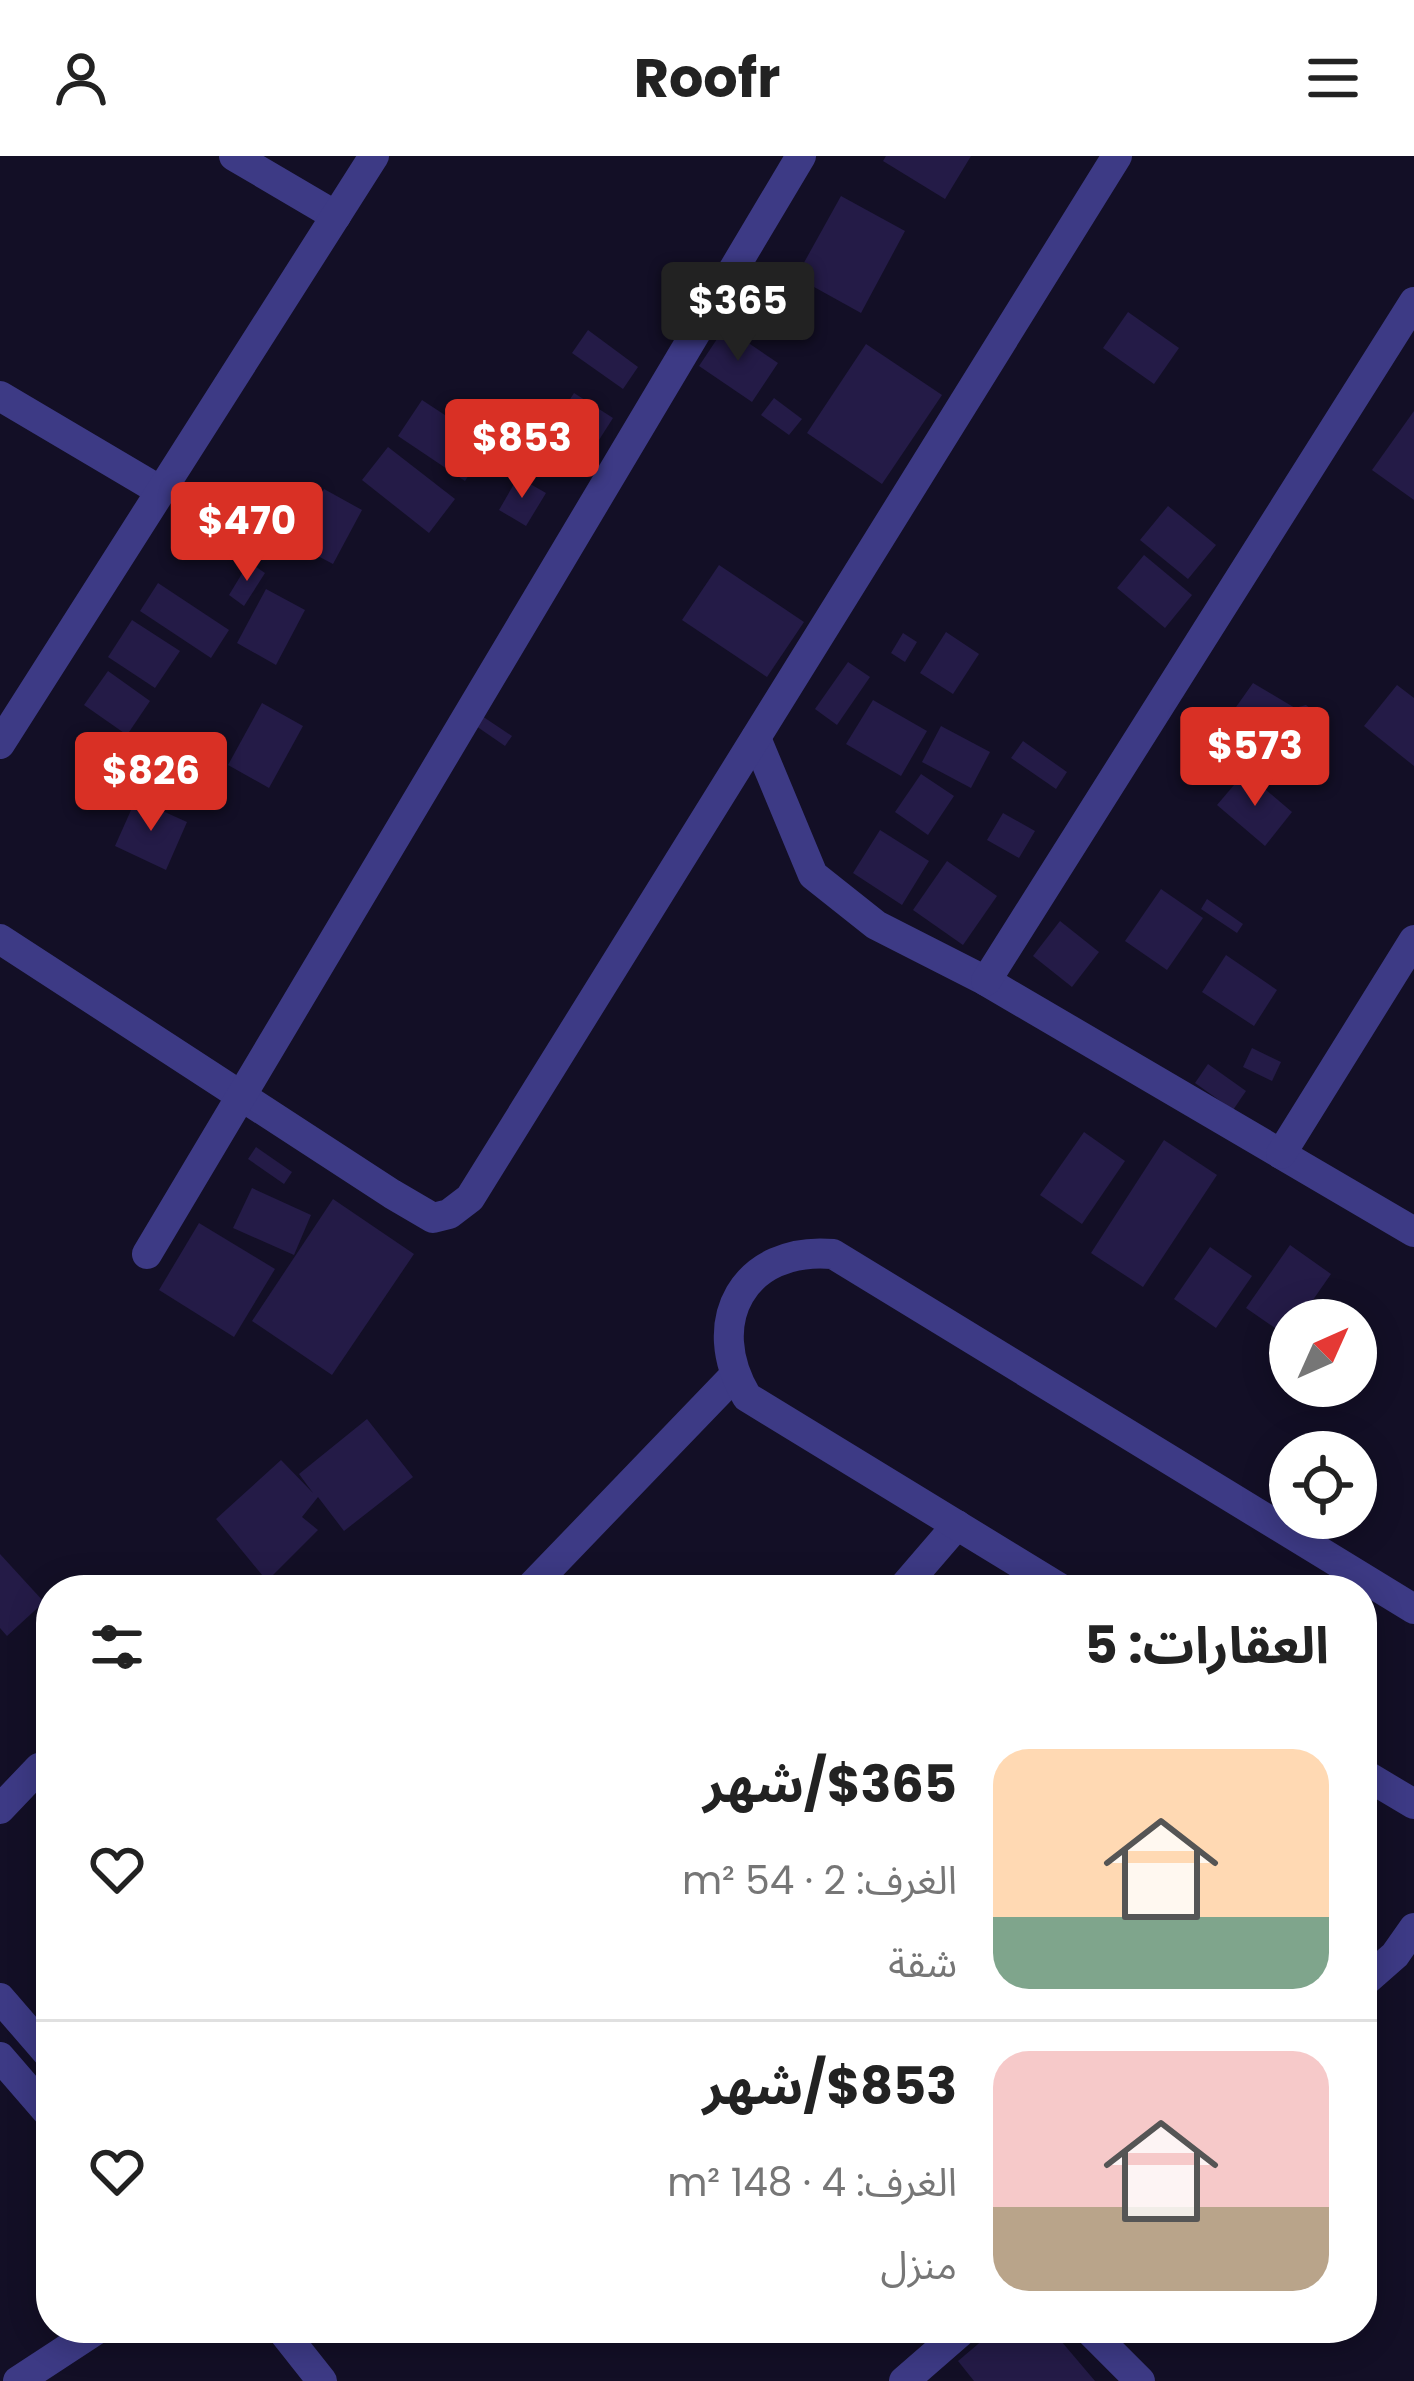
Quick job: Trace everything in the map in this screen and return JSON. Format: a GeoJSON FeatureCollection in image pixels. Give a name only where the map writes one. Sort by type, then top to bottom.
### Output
{"type":"FeatureCollection","features":[{"type":"Feature","properties":{"kind":"street"},"geometry":{"type":"LineString","coordinates":[[234,156],[336,216]]}},
{"type":"Feature","properties":{"kind":"street"},"geometry":{"type":"LineString","coordinates":[[0,744],[374,156]]}},
{"type":"Feature","properties":{"kind":"street"},"geometry":{"type":"LineString","coordinates":[[147,1254],[801,156]]}},
{"type":"Feature","properties":{"kind":"street"},"geometry":{"type":"LineString","coordinates":[[0,939],[238,1096],[434,1217],[460,1208],[1117,156]]}},
{"type":"Feature","properties":{"kind":"street"},"geometry":{"type":"LineString","coordinates":[[986,981],[1414,302]]}},
{"type":"Feature","properties":{"kind":"street"},"geometry":{"type":"LineString","coordinates":[[0,396],[159,490]]}},
{"type":"Feature","properties":{"kind":"street"},"geometry":{"type":"LineString","coordinates":[[756,738],[813,875],[876,925],[986,981],[1414,1232]]}},
{"type":"Feature","properties":{"kind":"street"},"geometry":{"type":"LineString","coordinates":[[1281,1154],[1414,940]]}},
{"type":"Feature","properties":{"kind":"street"},"geometry":{"type":"LineString","coordinates":[[1039,1575],[747,1396],[734,1376],[727,1329],[746,1284],[785,1257],[833,1254],[1357,1575]]}},
{"type":"Feature","properties":{"kind":"street"},"geometry":{"type":"LineString","coordinates":[[542,1575],[734,1376]]}},
{"type":"Feature","properties":{"kind":"street"},"geometry":{"type":"LineString","coordinates":[[914,1575],[957,1525]]}},
{"type":"Feature","properties":{"kind":"street"},"geometry":{"type":"LineString","coordinates":[[1377,1587],[1414,1610]]}},
{"type":"Feature","properties":{"kind":"street"},"geometry":{"type":"LineString","coordinates":[[0,1809],[36,1771]]}},
{"type":"Feature","properties":{"kind":"street"},"geometry":{"type":"LineString","coordinates":[[1377,1782],[1414,1804]]}},
{"type":"Feature","properties":{"kind":"street"},"geometry":{"type":"LineString","coordinates":[[1377,1971],[1414,1928]]}},
{"type":"Feature","properties":{"kind":"street"},"geometry":{"type":"LineString","coordinates":[[0,1998],[36,2039]]}},
{"type":"Feature","properties":{"kind":"street"},"geometry":{"type":"LineString","coordinates":[[0,2057],[36,2099]]}},
{"type":"Feature","properties":{"kind":"street"},"geometry":{"type":"LineString","coordinates":[[18,2381],[76,2343]]}},
{"type":"Feature","properties":{"kind":"street"},"geometry":{"type":"LineString","coordinates":[[292,2343],[322,2381]]}},
{"type":"Feature","properties":{"kind":"street"},"geometry":{"type":"LineString","coordinates":[[904,2381],[947,2343]]}},
{"type":"Feature","properties":{"kind":"street"},"geometry":{"type":"LineString","coordinates":[[1102,2343],[1141,2381]]}},
{"type":"Feature","properties":{"kind":"building"},"geometry":{"type":"Polygon","coordinates":[[[886,156],[971,156],[945,199],[883,161],[886,156]]]}},
{"type":"Feature","properties":{"kind":"building"},"geometry":{"type":"Polygon","coordinates":[[[841,196],[905,231],[861,313],[796,277],[841,196]]]}},
{"type":"Feature","properties":{"kind":"building"},"geometry":{"type":"Polygon","coordinates":[[[756,275],[793,300],[780,321],[742,296],[756,275]]]}},
{"type":"Feature","properties":{"kind":"building"},"geometry":{"type":"Polygon","coordinates":[[[1128,312],[1179,348],[1154,384],[1103,348],[1128,312]]]}},
{"type":"Feature","properties":{"kind":"building"},"geometry":{"type":"Polygon","coordinates":[[[725,327],[778,363],[752,402],[699,366],[725,327]]]}},
{"type":"Feature","properties":{"kind":"building"},"geometry":{"type":"Polygon","coordinates":[[[588,330],[638,367],[623,389],[572,353],[588,330]]]}},
{"type":"Feature","properties":{"kind":"building"},"geometry":{"type":"Polygon","coordinates":[[[866,344],[942,395],[882,484],[807,433],[866,344]]]}},
{"type":"Feature","properties":{"kind":"building"},"geometry":{"type":"Polygon","coordinates":[[[574,393],[613,418],[583,465],[544,440],[574,393]]]}},
{"type":"Feature","properties":{"kind":"building"},"geometry":{"type":"Polygon","coordinates":[[[774,398],[802,419],[789,435],[761,415],[774,398]]]}},
{"type":"Feature","properties":{"kind":"building"},"geometry":{"type":"Polygon","coordinates":[[[422,400],[489,444],[465,481],[398,436],[422,400]]]}},
{"type":"Feature","properties":{"kind":"building"},"geometry":{"type":"Polygon","coordinates":[[[1414,411],[1414,500],[1372,470],[1414,411]]]}},
{"type":"Feature","properties":{"kind":"building"},"geometry":{"type":"Polygon","coordinates":[[[388,447],[455,499],[429,533],[362,480],[388,447]]]}},
{"type":"Feature","properties":{"kind":"building"},"geometry":{"type":"Polygon","coordinates":[[[518,477],[546,493],[526,526],[499,510],[518,477]]]}},
{"type":"Feature","properties":{"kind":"building"},"geometry":{"type":"Polygon","coordinates":[[[324,489],[362,510],[333,564],[295,544],[324,489]]]}},
{"type":"Feature","properties":{"kind":"building"},"geometry":{"type":"Polygon","coordinates":[[[1168,506],[1216,545],[1188,579],[1140,540],[1168,506]]]}},
{"type":"Feature","properties":{"kind":"building"},"geometry":{"type":"Polygon","coordinates":[[[1144,555],[1192,595],[1165,628],[1117,588],[1144,555]]]}},
{"type":"Feature","properties":{"kind":"building"},"geometry":{"type":"Polygon","coordinates":[[[249,562],[265,573],[244,606],[229,595],[249,562]]]}},
{"type":"Feature","properties":{"kind":"building"},"geometry":{"type":"Polygon","coordinates":[[[719,565],[804,622],[767,677],[682,620],[719,565]]]}},
{"type":"Feature","properties":{"kind":"building"},"geometry":{"type":"Polygon","coordinates":[[[158,583],[229,630],[211,658],[140,611],[158,583]]]}},
{"type":"Feature","properties":{"kind":"building"},"geometry":{"type":"Polygon","coordinates":[[[266,589],[305,610],[276,665],[237,643],[266,589]]]}},
{"type":"Feature","properties":{"kind":"building"},"geometry":{"type":"Polygon","coordinates":[[[132,620],[180,651],[155,688],[108,657],[132,620]]]}},
{"type":"Feature","properties":{"kind":"building"},"geometry":{"type":"Polygon","coordinates":[[[946,632],[979,654],[953,694],[920,673],[946,632]]]}},
{"type":"Feature","properties":{"kind":"building"},"geometry":{"type":"Polygon","coordinates":[[[903,633],[917,642],[905,662],[891,653],[903,633]]]}},
{"type":"Feature","properties":{"kind":"building"},"geometry":{"type":"Polygon","coordinates":[[[848,662],[870,677],[837,725],[815,709],[848,662]]]}},
{"type":"Feature","properties":{"kind":"building"},"geometry":{"type":"Polygon","coordinates":[[[108,671],[150,701],[127,735],[84,705],[108,671]]]}},
{"type":"Feature","properties":{"kind":"building"},"geometry":{"type":"Polygon","coordinates":[[[1253,683],[1295,708],[1306,705],[1316,713],[1317,719],[1294,755],[1273,743],[1268,751],[1224,724],[1253,683]]]}},
{"type":"Feature","properties":{"kind":"building"},"geometry":{"type":"Polygon","coordinates":[[[1397,685],[1414,698],[1414,766],[1364,726],[1397,685]]]}},
{"type":"Feature","properties":{"kind":"building"},"geometry":{"type":"Polygon","coordinates":[[[873,700],[927,731],[901,776],[846,744],[873,700]]]}},
{"type":"Feature","properties":{"kind":"building"},"geometry":{"type":"Polygon","coordinates":[[[262,703],[303,726],[269,788],[228,765],[262,703]]]}},
{"type":"Feature","properties":{"kind":"building"},"geometry":{"type":"Polygon","coordinates":[[[482,716],[512,736],[505,746],[476,726],[482,716]]]}},
{"type":"Feature","properties":{"kind":"building"},"geometry":{"type":"Polygon","coordinates":[[[941,726],[990,752],[971,788],[922,762],[941,726]]]}},
{"type":"Feature","properties":{"kind":"building"},"geometry":{"type":"Polygon","coordinates":[[[1023,741],[1067,772],[1056,789],[1011,758],[1023,741]]]}},
{"type":"Feature","properties":{"kind":"building"},"geometry":{"type":"Polygon","coordinates":[[[165,762],[179,774],[160,795],[147,784],[165,762]]]}},
{"type":"Feature","properties":{"kind":"building"},"geometry":{"type":"Polygon","coordinates":[[[1245,772],[1292,812],[1265,846],[1217,805],[1245,772]]]}},
{"type":"Feature","properties":{"kind":"building"},"geometry":{"type":"Polygon","coordinates":[[[921,774],[954,796],[928,835],[895,812],[921,774]]]}},
{"type":"Feature","properties":{"kind":"building"},"geometry":{"type":"Polygon","coordinates":[[[136,799],[187,822],[166,870],[115,846],[136,799]]]}},
{"type":"Feature","properties":{"kind":"building"},"geometry":{"type":"Polygon","coordinates":[[[1003,813],[1035,831],[1019,858],[987,840],[1003,813]]]}},
{"type":"Feature","properties":{"kind":"building"},"geometry":{"type":"Polygon","coordinates":[[[880,830],[929,861],[902,905],[853,873],[880,830]]]}},
{"type":"Feature","properties":{"kind":"building"},"geometry":{"type":"Polygon","coordinates":[[[947,861],[997,896],[963,945],[913,910],[947,861]]]}},
{"type":"Feature","properties":{"kind":"building"},"geometry":{"type":"Polygon","coordinates":[[[1161,889],[1203,918],[1167,970],[1125,941],[1161,889]]]}},
{"type":"Feature","properties":{"kind":"building"},"geometry":{"type":"Polygon","coordinates":[[[1207,899],[1243,924],[1237,933],[1201,909],[1207,899]]]}},
{"type":"Feature","properties":{"kind":"building"},"geometry":{"type":"Polygon","coordinates":[[[1060,921],[1099,952],[1072,987],[1033,956],[1060,921]]]}},
{"type":"Feature","properties":{"kind":"building"},"geometry":{"type":"Polygon","coordinates":[[[1226,955],[1277,990],[1254,1026],[1202,992],[1226,955]]]}},
{"type":"Feature","properties":{"kind":"building"},"geometry":{"type":"Polygon","coordinates":[[[1252,1048],[1281,1062],[1272,1081],[1243,1067],[1252,1048]]]}},
{"type":"Feature","properties":{"kind":"building"},"geometry":{"type":"Polygon","coordinates":[[[1208,1064],[1246,1091],[1233,1110],[1195,1083],[1208,1064]]]}},
{"type":"Feature","properties":{"kind":"building"},"geometry":{"type":"Polygon","coordinates":[[[1084,1132],[1125,1161],[1082,1224],[1040,1195],[1084,1132]]]}},
{"type":"Feature","properties":{"kind":"building"},"geometry":{"type":"Polygon","coordinates":[[[1164,1140],[1217,1175],[1143,1287],[1091,1253],[1164,1140]]]}},
{"type":"Feature","properties":{"kind":"building"},"geometry":{"type":"Polygon","coordinates":[[[256,1147],[292,1172],[284,1184],[248,1159],[256,1147]]]}},
{"type":"Feature","properties":{"kind":"building"},"geometry":{"type":"Polygon","coordinates":[[[252,1188],[311,1215],[294,1255],[233,1228],[252,1188]]]}},
{"type":"Feature","properties":{"kind":"building"},"geometry":{"type":"Polygon","coordinates":[[[333,1199],[414,1254],[332,1375],[252,1321],[333,1199]]]}},
{"type":"Feature","properties":{"kind":"building"},"geometry":{"type":"Polygon","coordinates":[[[199,1223],[275,1269],[234,1337],[159,1290],[199,1223]]]}},
{"type":"Feature","properties":{"kind":"building"},"geometry":{"type":"Polygon","coordinates":[[[1290,1245],[1331,1274],[1314,1299],[1269,1299],[1269,1324],[1246,1308],[1290,1245]]]}},
{"type":"Feature","properties":{"kind":"building"},"geometry":{"type":"Polygon","coordinates":[[[1210,1247],[1252,1276],[1216,1328],[1174,1299],[1210,1247]]]}},
{"type":"Feature","properties":{"kind":"building"},"geometry":{"type":"Polygon","coordinates":[[[367,1419],[413,1477],[344,1531],[318,1497],[302,1517],[318,1530],[273,1575],[262,1575],[216,1519],[281,1460],[313,1493],[299,1474],[367,1419]]]}},
{"type":"Feature","properties":{"kind":"building"},"geometry":{"type":"Polygon","coordinates":[[[0,1554],[36,1593],[36,1609],[7,1636],[0,1628],[0,1554]]]}},
{"type":"Feature","properties":{"kind":"building"},"geometry":{"type":"Polygon","coordinates":[[[979,2343],[1063,2343],[1095,2381],[974,2381],[958,2361],[979,2343]]]}}]}
